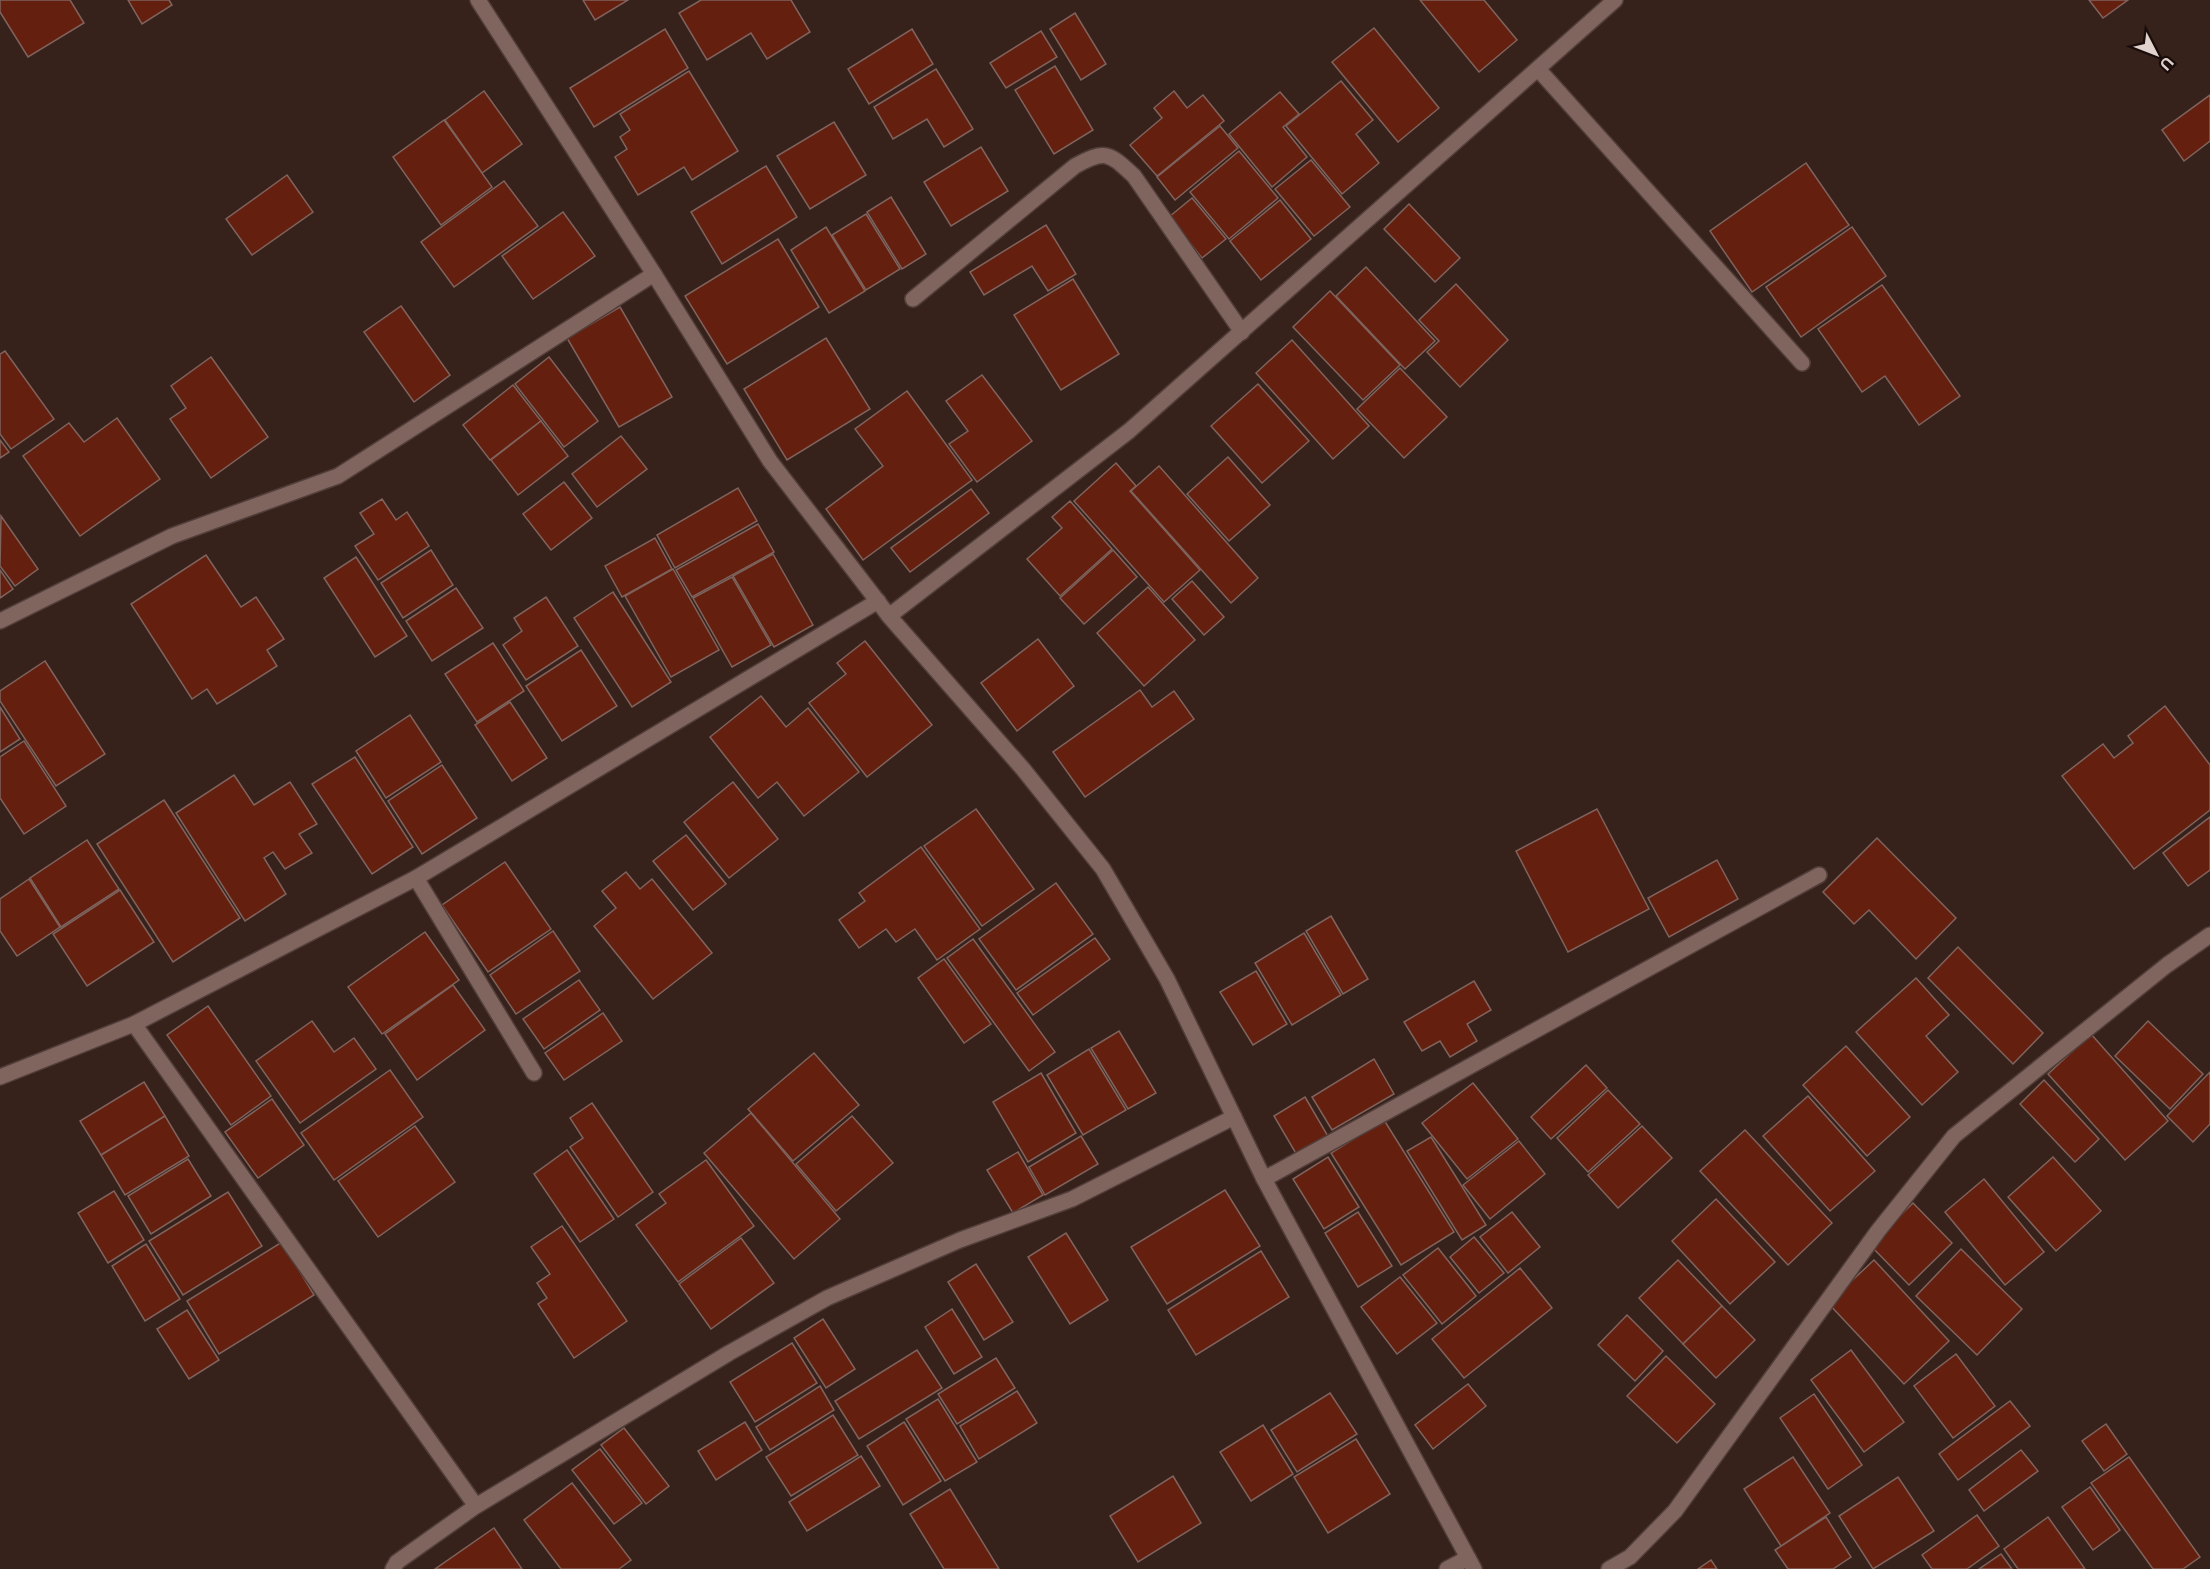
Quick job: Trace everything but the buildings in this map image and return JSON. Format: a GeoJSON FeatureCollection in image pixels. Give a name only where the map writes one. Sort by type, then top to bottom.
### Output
{"type":"FeatureCollection","features":[{"type":"Feature","properties":{"kind":"street"},"geometry":{"type":"LineString","coordinates":[[478,0],[654,274],[770,461],[889,616],[1023,769],[1103,869],[1167,979],[1264,1179],[1471,1563],[1448,1569]]}},
{"type":"Feature","properties":{"kind":"street"},"geometry":{"type":"LineString","coordinates":[[889,616],[1129,431],[1615,0]]}},
{"type":"Feature","properties":{"kind":"street"},"geometry":{"type":"LineString","coordinates":[[1538,69],[1802,363]]}},
{"type":"Feature","properties":{"kind":"street"},"geometry":{"type":"LineString","coordinates":[[913,299],[1075,166],[1095,155],[1114,157],[1134,176],[1242,332]]}},
{"type":"Feature","properties":{"kind":"street"},"geometry":{"type":"LineString","coordinates":[[0,621],[172,536],[338,476],[654,274]]}},
{"type":"Feature","properties":{"kind":"street"},"geometry":{"type":"LineString","coordinates":[[0,1077],[134,1024],[416,878],[878,601]]}},
{"type":"Feature","properties":{"kind":"street"},"geometry":{"type":"LineString","coordinates":[[1264,1179],[1819,875]]}},
{"type":"Feature","properties":{"kind":"street"},"geometry":{"type":"LineString","coordinates":[[416,878],[534,1072]]}},
{"type":"Feature","properties":{"kind":"street"},"geometry":{"type":"LineString","coordinates":[[1610,1569],[1630,1557],[1675,1511],[1878,1231],[1954,1136],[2167,965],[2210,935]]}},
{"type":"Feature","properties":{"kind":"street"},"geometry":{"type":"LineString","coordinates":[[134,1024],[476,1506]]}},
{"type":"Feature","properties":{"kind":"street"},"geometry":{"type":"LineString","coordinates":[[393,1569],[397,1562],[476,1506],[729,1353],[827,1298],[960,1240],[1072,1199],[1234,1117]]}}]}
